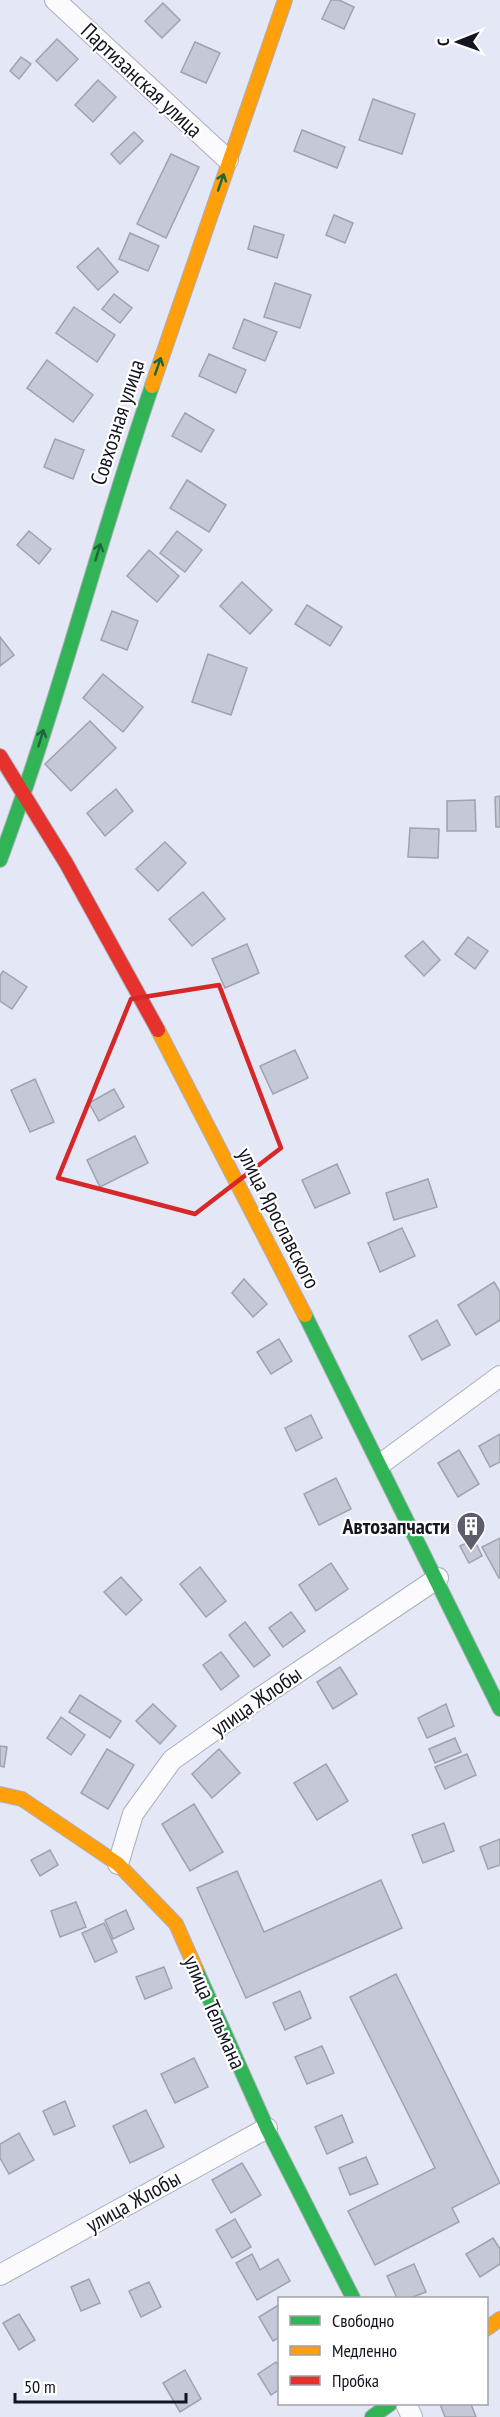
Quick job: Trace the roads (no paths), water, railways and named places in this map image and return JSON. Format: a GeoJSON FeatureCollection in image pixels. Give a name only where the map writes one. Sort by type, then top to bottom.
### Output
{"type":"FeatureCollection","features":[{"type":"Feature","properties":{"kind":"street","name":"Партизанская улица"},"geometry":{"type":"LineString","coordinates":[[55,0],[228,160]]}},
{"type":"Feature","properties":{"kind":"street","name":"Совхозная улица"},"geometry":{"type":"LineString","coordinates":[[0,860],[24,795],[119,481],[285,0]]}},
{"type":"Feature","properties":{"kind":"street","name":"улица Ярославского"},"geometry":{"type":"LineString","coordinates":[[0,756],[147,1008],[382,1463],[500,1709]]}},
{"type":"Feature","properties":{"kind":"street"},"geometry":{"type":"LineString","coordinates":[[382,1463],[500,1376]]}},
{"type":"Feature","properties":{"kind":"street","name":"улица Жлобы"},"geometry":{"type":"LineString","coordinates":[[118,1864],[133,1814],[172,1760],[438,1578]]}},
{"type":"Feature","properties":{"kind":"street","name":"улица Тельмана"},"geometry":{"type":"LineString","coordinates":[[0,1794],[22,1799],[118,1864],[176,1924],[267,2128],[352,2297]]}},
{"type":"Feature","properties":{"kind":"street","name":"улица Жлобы"},"geometry":{"type":"LineString","coordinates":[[0,2275],[267,2128]]}},
{"type":"Feature","properties":{"kind":"street"},"geometry":{"type":"LineString","coordinates":[[488,2328],[500,2319]]}},
{"type":"Feature","properties":{"kind":"street"},"geometry":{"type":"LineString","coordinates":[[372,2417],[387,2405]]}},
{"type":"Feature","properties":{"kind":"place","name":"Автозапчасти"},"geometry":{"type":"Point","coordinates":[471,1552]}}]}
